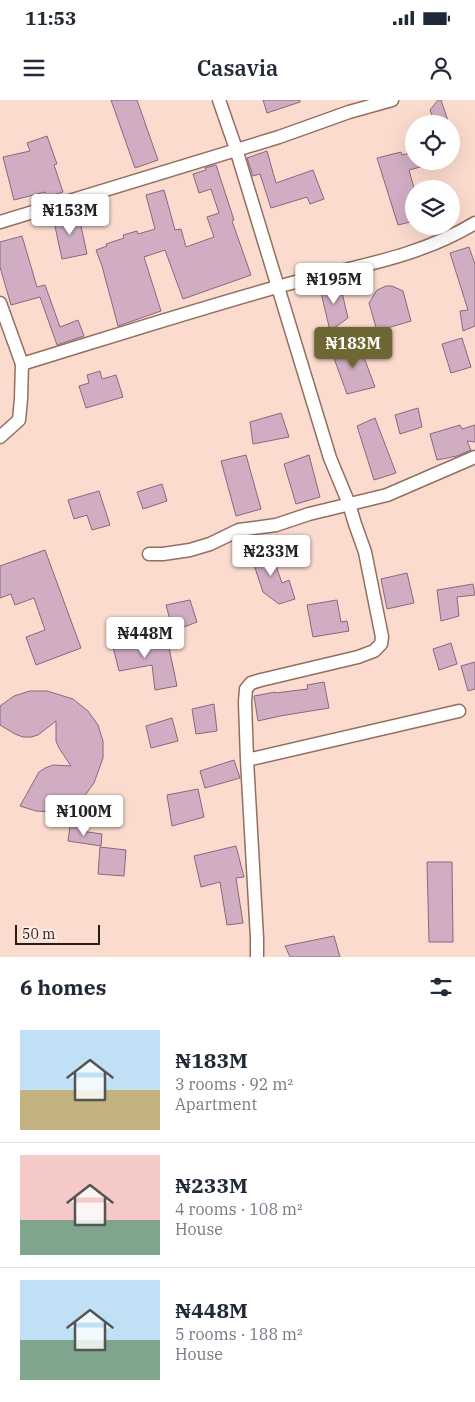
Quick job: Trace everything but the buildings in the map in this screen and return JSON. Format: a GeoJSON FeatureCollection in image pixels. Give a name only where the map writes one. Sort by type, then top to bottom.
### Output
{"type":"FeatureCollection","features":[{"type":"Feature","properties":{"kind":"street"},"geometry":{"type":"LineString","coordinates":[[219,100],[236,149],[330,458],[349,504],[354,524],[365,552],[382,637],[381,644],[374,651],[358,657],[261,680],[251,683],[246,689],[247,760],[257,957]]}},
{"type":"Feature","properties":{"kind":"street"},"geometry":{"type":"LineString","coordinates":[[0,222],[392,100]]}},
{"type":"Feature","properties":{"kind":"street"},"geometry":{"type":"LineString","coordinates":[[22,364],[278,287],[430,246],[475,223]]}},
{"type":"Feature","properties":{"kind":"street"},"geometry":{"type":"LineString","coordinates":[[0,303],[22,364],[19,420],[0,437]]}},
{"type":"Feature","properties":{"kind":"street"},"geometry":{"type":"LineString","coordinates":[[150,554],[164,554],[197,548],[239,530],[276,525],[387,495],[475,457]]}},
{"type":"Feature","properties":{"kind":"street"},"geometry":{"type":"LineString","coordinates":[[247,760],[459,711]]}}]}
